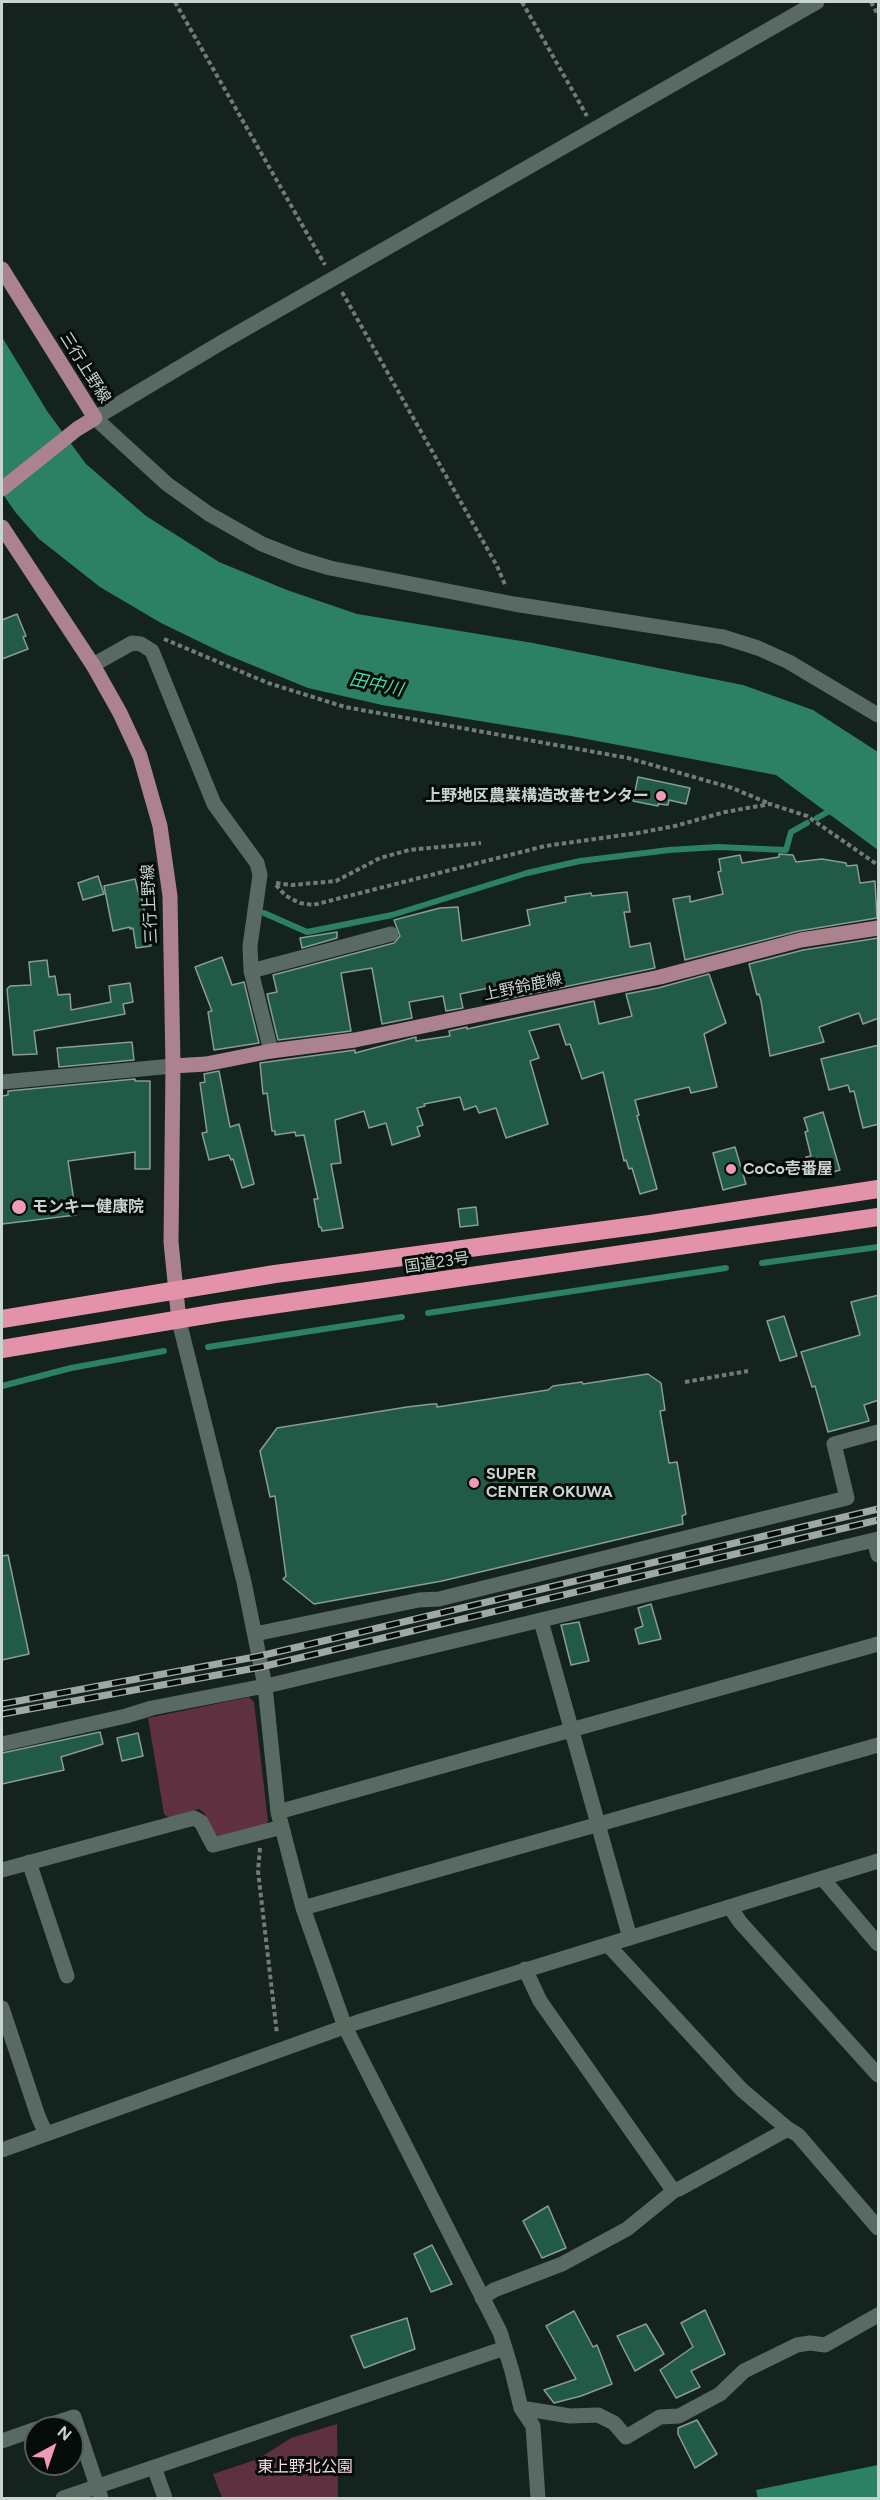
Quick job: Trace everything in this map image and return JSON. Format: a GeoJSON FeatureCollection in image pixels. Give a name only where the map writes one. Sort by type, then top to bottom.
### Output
{"type":"FeatureCollection","features":[{"type":"Feature","properties":{"kind":"highway","name":"国道23号"},"geometry":{"type":"LineString","coordinates":[[2,1319],[275,1274],[638,1225],[879,1189]]}},
{"type":"Feature","properties":{"kind":"highway","name":"国道23号"},"geometry":{"type":"LineString","coordinates":[[2,1349],[223,1312],[879,1217]]}},
{"type":"Feature","properties":{"kind":"main road","name":"三行上野線"},"geometry":{"type":"LineString","coordinates":[[2,269],[95,417],[2,489]]}},
{"type":"Feature","properties":{"kind":"main road","name":"三行上野線"},"geometry":{"type":"LineString","coordinates":[[2,527],[93,664],[140,756],[149,782],[164,848],[170,896],[173,1066],[171,1242],[179,1321]]}},
{"type":"Feature","properties":{"kind":"main road","name":"上野鈴鹿線"},"geometry":{"type":"LineString","coordinates":[[173,1066],[206,1064],[271,1051],[334,1044],[660,977],[801,940],[879,928]]}},
{"type":"Feature","properties":{"kind":"street"},"geometry":{"type":"LineString","coordinates":[[817,2],[95,417],[168,484],[208,514],[262,544],[330,568],[514,604],[723,638],[749,645],[789,662],[879,715]]}},
{"type":"Feature","properties":{"kind":"street"},"geometry":{"type":"LineString","coordinates":[[93,664],[132,643],[148,647],[154,655],[213,804],[257,863],[260,874],[250,946],[251,971],[271,1051]]}},
{"type":"Feature","properties":{"kind":"street"},"geometry":{"type":"LineString","coordinates":[[251,971],[391,934]]}},
{"type":"Feature","properties":{"kind":"street"},"geometry":{"type":"LineString","coordinates":[[2,1082],[173,1066]]}},
{"type":"Feature","properties":{"kind":"street"},"geometry":{"type":"LineString","coordinates":[[179,1321],[211,1444],[255,1634],[265,1686],[280,1819],[303,1908],[345,2027],[505,2348],[520,2408],[533,2426],[538,2499]]}},
{"type":"Feature","properties":{"kind":"street"},"geometry":{"type":"LineString","coordinates":[[255,1634],[419,1600],[439,1599],[848,1498],[834,1444],[879,1432]]}},
{"type":"Feature","properties":{"kind":"street"},"geometry":{"type":"LineString","coordinates":[[2,1744],[116,1719],[152,1708],[265,1686],[877,1544]]}},
{"type":"Feature","properties":{"kind":"street"},"geometry":{"type":"LineString","coordinates":[[541,1621],[630,1938]]}},
{"type":"Feature","properties":{"kind":"street"},"geometry":{"type":"LineString","coordinates":[[2,1870],[194,1818],[201,1822],[213,1845],[264,1833],[280,1819],[571,1731],[879,1644]]}},
{"type":"Feature","properties":{"kind":"street"},"geometry":{"type":"LineString","coordinates":[[303,1908],[879,1745]]}},
{"type":"Feature","properties":{"kind":"street"},"geometry":{"type":"LineString","coordinates":[[2,2150],[345,2027],[525,1969],[879,1861]]}},
{"type":"Feature","properties":{"kind":"street"},"geometry":{"type":"LineString","coordinates":[[29,1862],[67,1976]]}},
{"type":"Feature","properties":{"kind":"street"},"geometry":{"type":"LineString","coordinates":[[823,1879],[879,1944]]}},
{"type":"Feature","properties":{"kind":"street"},"geometry":{"type":"LineString","coordinates":[[730,1907],[740,1922],[879,2075]]}},
{"type":"Feature","properties":{"kind":"street"},"geometry":{"type":"LineString","coordinates":[[608,1945],[742,2090],[798,2136],[879,2228]]}},
{"type":"Feature","properties":{"kind":"street"},"geometry":{"type":"LineString","coordinates":[[525,1969],[540,2001],[675,2190]]}},
{"type":"Feature","properties":{"kind":"street"},"geometry":{"type":"LineString","coordinates":[[2,2008],[46,2134]]}},
{"type":"Feature","properties":{"kind":"street"},"geometry":{"type":"LineString","coordinates":[[482,2298],[495,2290],[562,2264],[627,2229],[675,2190],[789,2129]]}},
{"type":"Feature","properties":{"kind":"street"},"geometry":{"type":"LineString","coordinates":[[520,2408],[570,2416],[598,2415],[614,2423],[626,2437],[660,2417],[679,2416],[720,2394],[744,2371],[797,2345],[810,2343],[825,2345],[879,2315]]}},
{"type":"Feature","properties":{"kind":"street"},"geometry":{"type":"LineString","coordinates":[[63,2499],[99,2493],[154,2467],[505,2348]]}},
{"type":"Feature","properties":{"kind":"street"},"geometry":{"type":"LineString","coordinates":[[2,2441],[24,2434]]}},
{"type":"Feature","properties":{"kind":"street"},"geometry":{"type":"LineString","coordinates":[[84,2447],[99,2493]]}},
{"type":"Feature","properties":{"kind":"street"},"geometry":{"type":"LineString","coordinates":[[154,2467],[165,2499]]}},
{"type":"Feature","properties":{"kind":"path"},"geometry":{"type":"LineString","coordinates":[[175,2],[497,566],[514,604]]}},
{"type":"Feature","properties":{"kind":"path"},"geometry":{"type":"LineString","coordinates":[[522,2],[594,129]]}},
{"type":"Feature","properties":{"kind":"path"},"geometry":{"type":"LineString","coordinates":[[871,2],[879,15]]}},
{"type":"Feature","properties":{"kind":"path"},"geometry":{"type":"LineString","coordinates":[[141,644],[151,639],[163,639],[268,683],[345,707],[628,758],[732,788],[807,816],[879,865]]}},
{"type":"Feature","properties":{"kind":"path"},"geometry":{"type":"LineString","coordinates":[[481,843],[409,850],[380,858],[336,881],[292,885],[272,882],[286,896],[300,903],[313,905],[545,846],[638,833],[675,826],[725,812],[770,804]]}},
{"type":"Feature","properties":{"kind":"path"},"geometry":{"type":"LineString","coordinates":[[685,1382],[748,1371]]}},
{"type":"Feature","properties":{"kind":"path"},"geometry":{"type":"LineString","coordinates":[[264,1833],[258,1871],[278,2051]]}},
{"type":"Feature","properties":{"kind":"green space"},"geometry":{"type":"Polygon","coordinates":[[[249,1697],[254,1702],[268,1821],[262,1829],[218,1838],[211,1831],[205,1814],[199,1809],[169,1818],[164,1814],[148,1718],[249,1697]]]}},
{"type":"Feature","properties":{"kind":"green space","name":"東上野北公園"},"geometry":{"type":"Polygon","coordinates":[[[337,2424],[338,2498],[222,2498],[213,2474],[258,2459],[291,2438],[337,2424]]]}},
{"type":"Feature","properties":{"kind":"water","name":"田中川"},"geometry":{"type":"Polygon","coordinates":[[[2,337],[47,411],[86,464],[146,516],[219,562],[287,590],[357,614],[533,643],[743,685],[813,710],[878,752],[878,850],[776,775],[571,736],[382,705],[308,688],[225,654],[161,623],[100,587],[39,539],[2,493],[2,337]]]}},
{"type":"Feature","properties":{"kind":"water"},"geometry":{"type":"Polygon","coordinates":[[[878,2465],[878,2498],[758,2498],[756,2490],[878,2465]]]}},
{"type":"Feature","properties":{"kind":"building"},"geometry":{"type":"Polygon","coordinates":[[[17,614],[26,636],[23,637],[28,649],[2,659],[2,620],[17,614]]]}},
{"type":"Feature","properties":{"kind":"building","name":"上野地区農業構造改善センター"},"geometry":{"type":"Polygon","coordinates":[[[638,777],[690,788],[686,804],[669,800],[668,805],[658,804],[658,806],[633,801],[638,777]]]}},
{"type":"Feature","properties":{"kind":"building"},"geometry":{"type":"Polygon","coordinates":[[[779,854],[793,855],[796,862],[822,859],[846,863],[847,866],[857,865],[860,883],[875,881],[877,918],[799,931],[685,960],[673,899],[690,896],[690,902],[723,894],[718,872],[721,871],[719,859],[740,855],[742,863],[779,857],[779,854]]]}},
{"type":"Feature","properties":{"kind":"building"},"geometry":{"type":"Polygon","coordinates":[[[98,876],[104,894],[83,900],[78,883],[98,876]]]}},
{"type":"Feature","properties":{"kind":"building"},"geometry":{"type":"Polygon","coordinates":[[[135,879],[139,895],[141,894],[151,946],[136,948],[133,928],[113,931],[104,886],[135,879]]]}},
{"type":"Feature","properties":{"kind":"building"},"geometry":{"type":"Polygon","coordinates":[[[627,892],[630,912],[624,912],[630,947],[650,943],[655,968],[501,1000],[498,986],[460,994],[463,1008],[446,1011],[443,996],[409,1002],[412,1018],[382,1024],[372,968],[341,973],[351,1031],[278,1040],[267,994],[277,992],[273,975],[394,943],[400,936],[394,920],[440,908],[458,907],[462,941],[530,925],[527,910],[566,902],[565,897],[591,893],[592,896],[627,892]]]}},
{"type":"Feature","properties":{"kind":"building"},"geometry":{"type":"Polygon","coordinates":[[[337,932],[337,938],[302,948],[300,938],[337,932]]]}},
{"type":"Feature","properties":{"kind":"building"},"geometry":{"type":"Polygon","coordinates":[[[878,938],[879,1018],[863,1024],[859,1013],[819,1027],[824,1042],[770,1056],[761,1001],[759,994],[757,995],[749,964],[803,950],[878,938]]]}},
{"type":"Feature","properties":{"kind":"building"},"geometry":{"type":"Polygon","coordinates":[[[222,957],[232,985],[244,982],[259,1043],[214,1050],[208,1012],[212,1011],[195,967],[222,957]]]}},
{"type":"Feature","properties":{"kind":"building"},"geometry":{"type":"Polygon","coordinates":[[[47,960],[49,977],[55,976],[58,995],[70,994],[71,1010],[111,1002],[109,986],[130,983],[133,1002],[123,1004],[125,1014],[34,1031],[37,1054],[13,1055],[7,989],[10,986],[31,985],[29,962],[47,960]]]}},
{"type":"Feature","properties":{"kind":"building"},"geometry":{"type":"Polygon","coordinates":[[[709,974],[726,1023],[704,1034],[717,1087],[691,1093],[689,1087],[635,1100],[639,1115],[637,1116],[657,1189],[640,1194],[632,1168],[629,1169],[626,1160],[624,1161],[603,1072],[582,1079],[570,1044],[566,1045],[559,1024],[529,1031],[539,1058],[530,1061],[548,1124],[506,1138],[496,1108],[479,1113],[476,1106],[464,1110],[460,1097],[424,1104],[425,1106],[417,1108],[423,1125],[417,1127],[420,1136],[392,1145],[386,1123],[369,1128],[364,1111],[335,1120],[341,1163],[331,1164],[343,1228],[322,1231],[319,1227],[314,1199],[318,1199],[304,1135],[296,1136],[295,1132],[275,1135],[275,1131],[272,1131],[267,1093],[263,1094],[260,1063],[355,1050],[355,1053],[416,1037],[416,1041],[450,1036],[449,1031],[594,1001],[599,1024],[632,1016],[626,994],[709,974]]]}},
{"type":"Feature","properties":{"kind":"building"},"geometry":{"type":"Polygon","coordinates":[[[132,1042],[134,1060],[59,1067],[57,1048],[132,1042]]]}},
{"type":"Feature","properties":{"kind":"building"},"geometry":{"type":"Polygon","coordinates":[[[879,1045],[879,1124],[863,1128],[854,1091],[850,1092],[848,1085],[829,1090],[821,1059],[879,1045]]]}},
{"type":"Feature","properties":{"kind":"building"},"geometry":{"type":"Polygon","coordinates":[[[219,1071],[230,1127],[239,1124],[254,1184],[242,1188],[233,1159],[231,1160],[229,1155],[209,1160],[202,1133],[207,1132],[200,1083],[205,1082],[204,1074],[219,1071]]]}},
{"type":"Feature","properties":{"kind":"building"},"geometry":{"type":"Polygon","coordinates":[[[135,1079],[135,1081],[150,1081],[150,1169],[135,1169],[135,1152],[68,1161],[76,1215],[2,1224],[2,1096],[8,1095],[8,1091],[135,1079]]]}},
{"type":"Feature","properties":{"kind":"building"},"geometry":{"type":"Polygon","coordinates":[[[823,1112],[840,1170],[817,1177],[815,1171],[811,1173],[806,1157],[811,1156],[804,1118],[823,1112]]]}},
{"type":"Feature","properties":{"kind":"building"},"geometry":{"type":"Polygon","coordinates":[[[735,1147],[746,1184],[723,1190],[713,1153],[735,1147]]]}},
{"type":"Feature","properties":{"kind":"building"},"geometry":{"type":"Polygon","coordinates":[[[476,1207],[478,1225],[460,1227],[458,1209],[476,1207]]]}},
{"type":"Feature","properties":{"kind":"building"},"geometry":{"type":"Polygon","coordinates":[[[879,1295],[879,1400],[864,1405],[869,1421],[828,1432],[815,1386],[812,1387],[801,1352],[860,1335],[851,1302],[879,1295]]]}},
{"type":"Feature","properties":{"kind":"building"},"geometry":{"type":"Polygon","coordinates":[[[784,1316],[797,1356],[780,1361],[767,1321],[784,1316]]]}},
{"type":"Feature","properties":{"kind":"building","name":"SUPER CENTER OKUWA"},"geometry":{"type":"Polygon","coordinates":[[[648,1374],[661,1383],[665,1410],[660,1411],[669,1463],[677,1462],[686,1514],[682,1516],[683,1524],[442,1581],[314,1604],[283,1579],[286,1576],[275,1496],[270,1497],[260,1451],[277,1428],[407,1407],[437,1404],[437,1407],[548,1390],[553,1386],[648,1374]]]}},
{"type":"Feature","properties":{"kind":"building"},"geometry":{"type":"Polygon","coordinates":[[[8,1555],[29,1654],[2,1660],[2,1556],[8,1555]]]}},
{"type":"Feature","properties":{"kind":"building"},"geometry":{"type":"Polygon","coordinates":[[[651,1604],[661,1639],[639,1644],[635,1629],[643,1626],[638,1608],[651,1604]]]}},
{"type":"Feature","properties":{"kind":"building"},"geometry":{"type":"Polygon","coordinates":[[[579,1622],[589,1661],[571,1665],[561,1625],[579,1622]]]}},
{"type":"Feature","properties":{"kind":"building"},"geometry":{"type":"Polygon","coordinates":[[[100,1732],[103,1744],[61,1757],[64,1770],[2,1784],[2,1753],[100,1732]]]}},
{"type":"Feature","properties":{"kind":"building"},"geometry":{"type":"Polygon","coordinates":[[[138,1733],[143,1756],[122,1761],[117,1738],[138,1733]]]}},
{"type":"Feature","properties":{"kind":"building"},"geometry":{"type":"Polygon","coordinates":[[[548,2206],[566,2248],[542,2258],[523,2221],[548,2206]]]}},
{"type":"Feature","properties":{"kind":"building"},"geometry":{"type":"Polygon","coordinates":[[[432,2245],[452,2284],[431,2292],[414,2254],[432,2245]]]}},
{"type":"Feature","properties":{"kind":"building"},"geometry":{"type":"Polygon","coordinates":[[[705,2310],[725,2354],[691,2371],[700,2387],[676,2398],[660,2370],[693,2347],[681,2323],[705,2310]]]}},
{"type":"Feature","properties":{"kind":"building"},"geometry":{"type":"Polygon","coordinates":[[[574,2311],[593,2347],[597,2345],[612,2384],[554,2403],[544,2390],[576,2379],[546,2326],[574,2311]]]}},
{"type":"Feature","properties":{"kind":"building"},"geometry":{"type":"Polygon","coordinates":[[[407,2318],[415,2349],[364,2368],[351,2336],[407,2318]]]}},
{"type":"Feature","properties":{"kind":"building"},"geometry":{"type":"Polygon","coordinates":[[[646,2324],[664,2354],[635,2371],[617,2336],[646,2324]]]}},
{"type":"Feature","properties":{"kind":"building"},"geometry":{"type":"Polygon","coordinates":[[[697,2420],[717,2454],[695,2468],[678,2434],[678,2428],[697,2420]]]}},
{"type":"Feature","properties":{"kind":"waterway"},"geometry":{"type":"LineString","coordinates":[[817,818],[835,808]]}},
{"type":"Feature","properties":{"kind":"waterway"},"geometry":{"type":"LineString","coordinates":[[264,913],[307,932],[392,915],[527,873],[580,861],[669,850],[718,847],[786,850],[791,832],[807,823]]}},
{"type":"Feature","properties":{"kind":"waterway"},"geometry":{"type":"LineString","coordinates":[[762,1263],[878,1247]]}},
{"type":"Feature","properties":{"kind":"waterway"},"geometry":{"type":"LineString","coordinates":[[428,1313],[726,1268]]}},
{"type":"Feature","properties":{"kind":"waterway"},"geometry":{"type":"LineString","coordinates":[[208,1347],[402,1317]]}},
{"type":"Feature","properties":{"kind":"waterway"},"geometry":{"type":"LineString","coordinates":[[2,1386],[71,1368],[164,1351]]}},
{"type":"Feature","properties":{"kind":"railway"},"geometry":{"type":"LineString","coordinates":[[2,1704],[260,1656],[878,1509]]}},
{"type":"Feature","properties":{"kind":"railway"},"geometry":{"type":"LineString","coordinates":[[2,1714],[261,1667],[878,1520]]}},
{"type":"Feature","properties":{"kind":"place","name":"上野地区農業構造改善センター"},"geometry":{"type":"Point","coordinates":[661,796]}},
{"type":"Feature","properties":{"kind":"place","name":"CoCo壱番屋"},"geometry":{"type":"Point","coordinates":[731,1169]}},
{"type":"Feature","properties":{"kind":"place","name":"モンキー健康院"},"geometry":{"type":"Point","coordinates":[19,1207]}},
{"type":"Feature","properties":{"kind":"place","name":"SUPER CENTER OKUWA"},"geometry":{"type":"Point","coordinates":[474,1483]}}]}
